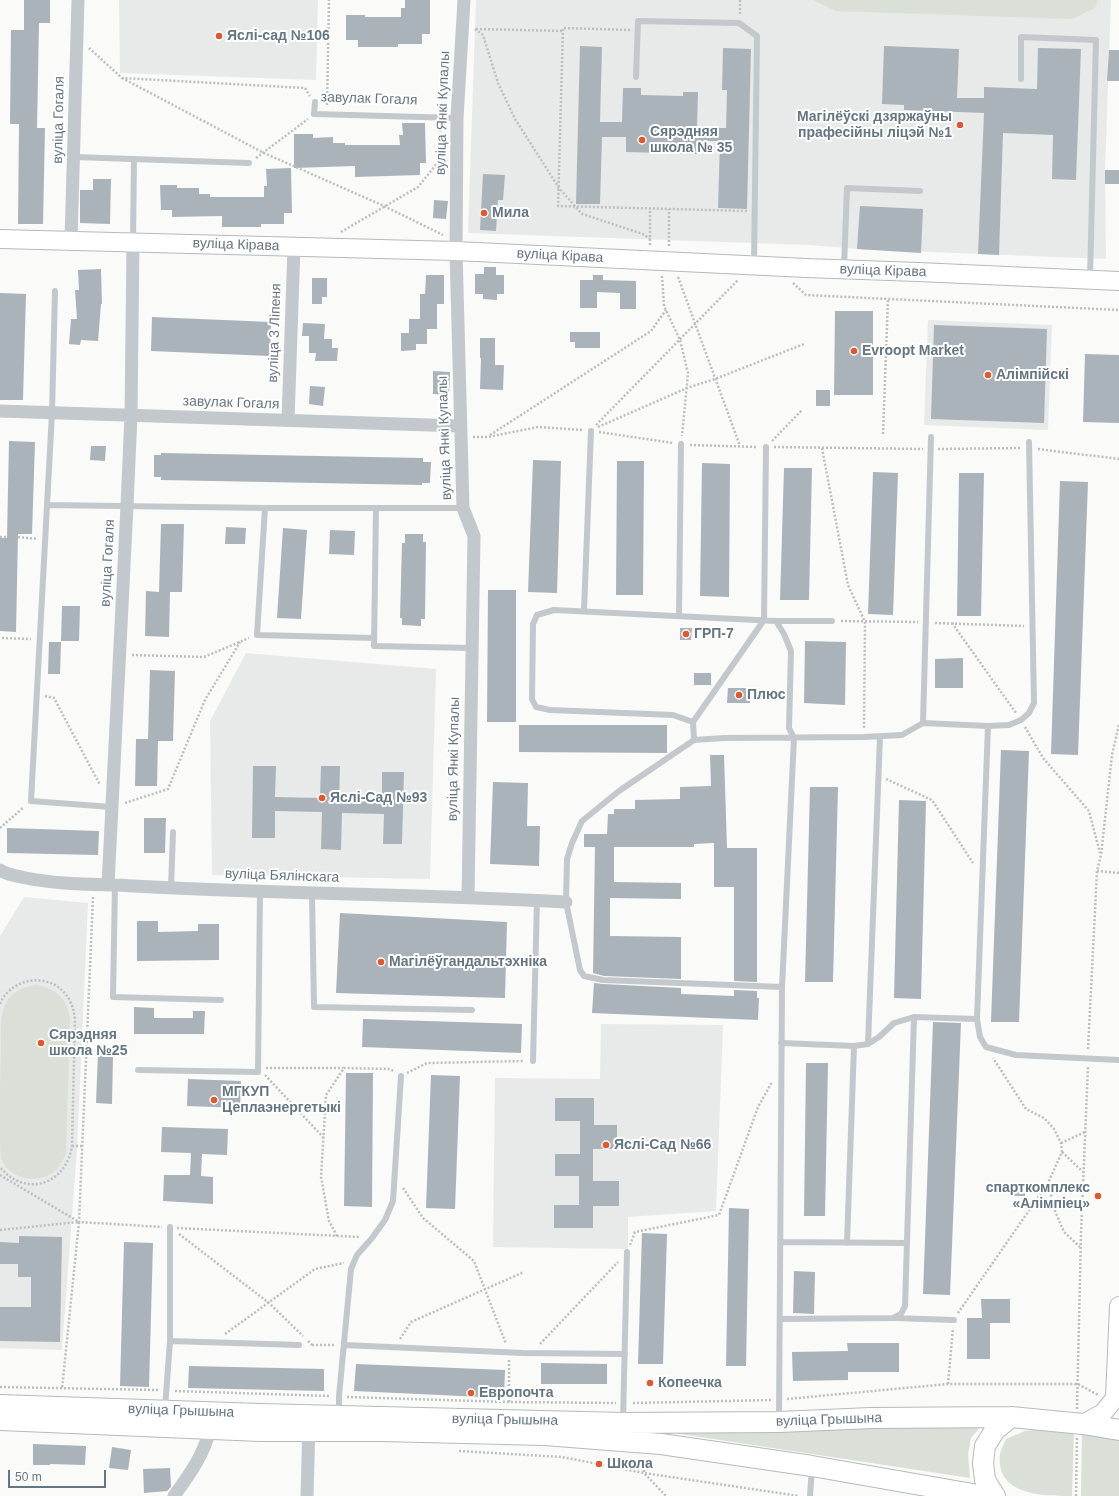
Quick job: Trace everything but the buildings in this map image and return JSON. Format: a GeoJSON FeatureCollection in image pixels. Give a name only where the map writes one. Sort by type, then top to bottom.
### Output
{"type":"FeatureCollection","features":[{"type":"Feature","properties":{"kind":"main road","name":"вуліца Грышына"},"geometry":{"type":"LineString","coordinates":[[0,1405],[165,1411],[308,1423],[540,1435],[622,1432],[871,1418],[1011,1417],[1080,1428],[1119,1430]]}},
{"type":"Feature","properties":{"kind":"main road","name":"вуліца Грышына"},"geometry":{"type":"LineString","coordinates":[[0,1420],[210,1429],[308,1423],[339,1416],[622,1432],[661,1444],[812,1466],[984,1496]]}},
{"type":"Feature","properties":{"kind":"main road"},"geometry":{"type":"LineString","coordinates":[[995,1496],[985,1480],[983,1463],[985,1446],[995,1430],[1011,1417]]}},
{"type":"Feature","properties":{"kind":"street","name":"вуліца Гогаля"},"geometry":{"type":"LineString","coordinates":[[71,240],[78,0]]}},
{"type":"Feature","properties":{"kind":"street","name":"вуліца Янкі Купалы"},"geometry":{"type":"LineString","coordinates":[[464,0],[457,118],[456,246],[463,508],[474,536],[468,897]]}},
{"type":"Feature","properties":{"kind":"street","name":"вуліца Кірава"},"geometry":{"type":"LineString","coordinates":[[0,239],[294,247],[456,246],[754,265],[1119,281]]}},
{"type":"Feature","properties":{"kind":"street","name":"вуліца Гогаля"},"geometry":{"type":"LineString","coordinates":[[112,885],[111,807],[131,416],[133,242]]}},
{"type":"Feature","properties":{"kind":"street","name":"вуліца 3 Ліпеня"},"geometry":{"type":"LineString","coordinates":[[288,420],[294,247]]}},
{"type":"Feature","properties":{"kind":"street","name":"завулак Гогаля"},"geometry":{"type":"LineString","coordinates":[[0,412],[288,420],[460,431]]}},
{"type":"Feature","properties":{"kind":"street","name":"вуліца Бялінскага"},"geometry":{"type":"LineString","coordinates":[[0,870],[7,874],[46,882],[93,885],[312,894],[468,897],[566,902]]}},
{"type":"Feature","properties":{"kind":"street"},"geometry":{"type":"LineString","coordinates":[[1080,1428],[1102,1413],[1112,1400],[1119,1306]]}},
{"type":"Feature","properties":{"kind":"street"},"geometry":{"type":"LineString","coordinates":[[307,1496],[308,1423]]}},
{"type":"Feature","properties":{"kind":"street"},"geometry":{"type":"LineString","coordinates":[[174,1496],[196,1465],[207,1441],[210,1429]]}},
{"type":"Feature","properties":{"kind":"lane"},"geometry":{"type":"LineString","coordinates":[[636,77],[638,21],[740,23],[757,36],[754,265]]}},
{"type":"Feature","properties":{"kind":"lane"},"geometry":{"type":"LineString","coordinates":[[1021,80],[1021,37],[1096,40],[1090,280]]}},
{"type":"Feature","properties":{"kind":"lane","name":"завулак Гогаля"},"geometry":{"type":"LineString","coordinates":[[315,102],[314,114],[457,118]]}},
{"type":"Feature","properties":{"kind":"lane"},"geometry":{"type":"LineString","coordinates":[[74,157],[249,163]]}},
{"type":"Feature","properties":{"kind":"lane"},"geometry":{"type":"LineString","coordinates":[[133,242],[134,159]]}},
{"type":"Feature","properties":{"kind":"lane"},"geometry":{"type":"LineString","coordinates":[[844,269],[847,188],[920,191]]}},
{"type":"Feature","properties":{"kind":"lane"},"geometry":{"type":"LineString","coordinates":[[55,291],[52,413],[30,801],[111,807]]}},
{"type":"Feature","properties":{"kind":"lane"},"geometry":{"type":"LineString","coordinates":[[584,611],[591,430]]}},
{"type":"Feature","properties":{"kind":"lane"},"geometry":{"type":"LineString","coordinates":[[923,723],[931,437]]}},
{"type":"Feature","properties":{"kind":"lane"},"geometry":{"type":"LineString","coordinates":[[679,615],[681,444]]}},
{"type":"Feature","properties":{"kind":"lane"},"geometry":{"type":"LineString","coordinates":[[782,987],[602,980],[584,976],[580,970],[566,902],[567,859],[572,843],[582,821],[619,791],[694,740],[724,738],[880,737],[902,735],[923,723],[988,726],[1009,725],[1021,720],[1029,713],[1034,703],[1029,445]]}},
{"type":"Feature","properties":{"kind":"lane"},"geometry":{"type":"LineString","coordinates":[[694,740],[694,722],[764,620],[766,447]]}},
{"type":"Feature","properties":{"kind":"lane"},"geometry":{"type":"LineString","coordinates":[[47,504],[265,508],[463,508]]}},
{"type":"Feature","properties":{"kind":"lane"},"geometry":{"type":"LineString","coordinates":[[265,508],[257,634],[374,638]]}},
{"type":"Feature","properties":{"kind":"lane"},"geometry":{"type":"LineString","coordinates":[[376,509],[374,646],[472,648]]}},
{"type":"Feature","properties":{"kind":"lane"},"geometry":{"type":"LineString","coordinates":[[694,722],[673,715],[550,710],[536,707],[532,699],[533,624],[537,615],[554,610],[776,621],[832,621]]}},
{"type":"Feature","properties":{"kind":"lane"},"geometry":{"type":"LineString","coordinates":[[776,621],[784,634],[791,651],[789,728],[794,738],[782,987],[779,1422]]}},
{"type":"Feature","properties":{"kind":"lane"},"geometry":{"type":"LineString","coordinates":[[988,726],[977,1018],[980,1037],[986,1047],[1016,1055],[1119,1060]]}},
{"type":"Feature","properties":{"kind":"lane"},"geometry":{"type":"LineString","coordinates":[[868,1044],[880,737]]}},
{"type":"Feature","properties":{"kind":"lane"},"geometry":{"type":"LineString","coordinates":[[171,888],[173,832]]}},
{"type":"Feature","properties":{"kind":"lane"},"geometry":{"type":"LineString","coordinates":[[112,885],[113,997],[221,1000]]}},
{"type":"Feature","properties":{"kind":"lane"},"geometry":{"type":"LineString","coordinates":[[138,1070],[258,1072],[260,892]]}},
{"type":"Feature","properties":{"kind":"lane"},"geometry":{"type":"LineString","coordinates":[[312,894],[314,1007],[472,1010]]}},
{"type":"Feature","properties":{"kind":"lane"},"geometry":{"type":"LineString","coordinates":[[532,1061],[537,900]]}},
{"type":"Feature","properties":{"kind":"lane"},"geometry":{"type":"LineString","coordinates":[[781,1043],[854,1046],[868,1044],[879,1037],[894,1023],[914,1017],[977,1018]]}},
{"type":"Feature","properties":{"kind":"lane"},"geometry":{"type":"LineString","coordinates":[[893,1318],[901,1314],[905,1306],[914,1017]]}},
{"type":"Feature","properties":{"kind":"lane"},"geometry":{"type":"LineString","coordinates":[[847,1243],[854,1046]]}},
{"type":"Feature","properties":{"kind":"lane"},"geometry":{"type":"LineString","coordinates":[[339,1416],[339,1396],[350,1268],[357,1255],[385,1220],[393,1201],[400,1076]]}},
{"type":"Feature","properties":{"kind":"lane"},"geometry":{"type":"LineString","coordinates":[[165,1411],[170,1341],[170,1228]]}},
{"type":"Feature","properties":{"kind":"lane"},"geometry":{"type":"LineString","coordinates":[[781,1242],[906,1244]]}},
{"type":"Feature","properties":{"kind":"lane"},"geometry":{"type":"LineString","coordinates":[[622,1432],[627,1252]]}},
{"type":"Feature","properties":{"kind":"lane"},"geometry":{"type":"LineString","coordinates":[[780,1319],[893,1318],[954,1320]]}},
{"type":"Feature","properties":{"kind":"lane"},"geometry":{"type":"LineString","coordinates":[[170,1341],[299,1345]]}},
{"type":"Feature","properties":{"kind":"lane"},"geometry":{"type":"LineString","coordinates":[[344,1345],[531,1353],[625,1354]]}},
{"type":"Feature","properties":{"kind":"lane"},"geometry":{"type":"LineString","coordinates":[[810,1496],[812,1466]]}},
{"type":"Feature","properties":{"kind":"path"},"geometry":{"type":"LineString","coordinates":[[327,115],[329,0]]}},
{"type":"Feature","properties":{"kind":"path"},"geometry":{"type":"LineString","coordinates":[[740,0],[740,23]]}},
{"type":"Feature","properties":{"kind":"path"},"geometry":{"type":"LineString","coordinates":[[637,30],[563,28],[558,206],[755,212]]}},
{"type":"Feature","properties":{"kind":"path"},"geometry":{"type":"LineString","coordinates":[[563,31],[475,29],[483,35],[498,83],[515,119],[559,188],[582,214],[643,234],[650,239]]}},
{"type":"Feature","properties":{"kind":"path"},"geometry":{"type":"LineString","coordinates":[[77,37],[122,78],[264,153],[384,206],[456,246]]}},
{"type":"Feature","properties":{"kind":"path"},"geometry":{"type":"LineString","coordinates":[[122,78],[305,88],[315,102]]}},
{"type":"Feature","properties":{"kind":"path"},"geometry":{"type":"LineString","coordinates":[[249,163],[314,114]]}},
{"type":"Feature","properties":{"kind":"path"},"geometry":{"type":"LineString","coordinates":[[340,233],[418,187],[439,161],[440,118]]}},
{"type":"Feature","properties":{"kind":"path"},"geometry":{"type":"LineString","coordinates":[[650,209],[650,245]]}},
{"type":"Feature","properties":{"kind":"path"},"geometry":{"type":"LineString","coordinates":[[669,209],[669,246]]}},
{"type":"Feature","properties":{"kind":"path"},"geometry":{"type":"LineString","coordinates":[[591,430],[754,265]]}},
{"type":"Feature","properties":{"kind":"path"},"geometry":{"type":"LineString","coordinates":[[662,272],[664,306],[680,340],[688,373],[681,444]]}},
{"type":"Feature","properties":{"kind":"path"},"geometry":{"type":"LineString","coordinates":[[677,272],[740,446]]}},
{"type":"Feature","properties":{"kind":"path"},"geometry":{"type":"LineString","coordinates":[[789,278],[806,295],[1119,310]]}},
{"type":"Feature","properties":{"kind":"path"},"geometry":{"type":"LineString","coordinates":[[883,434],[888,299]]}},
{"type":"Feature","properties":{"kind":"path"},"geometry":{"type":"LineString","coordinates":[[488,437],[651,331],[666,310]]}},
{"type":"Feature","properties":{"kind":"path"},"geometry":{"type":"LineString","coordinates":[[591,430],[687,388],[715,379],[804,344]]}},
{"type":"Feature","properties":{"kind":"path"},"geometry":{"type":"LineString","coordinates":[[766,447],[802,410]]}},
{"type":"Feature","properties":{"kind":"path"},"geometry":{"type":"LineString","coordinates":[[460,431],[488,437],[538,428],[591,430],[681,444],[766,447],[931,449],[1029,445],[1119,459]]}},
{"type":"Feature","properties":{"kind":"path"},"geometry":{"type":"LineString","coordinates":[[822,448],[848,585],[865,622],[864,737]]}},
{"type":"Feature","properties":{"kind":"path"},"geometry":{"type":"LineString","coordinates":[[0,537],[7,537]]}},
{"type":"Feature","properties":{"kind":"path"},"geometry":{"type":"LineString","coordinates":[[18,537],[45,539]]}},
{"type":"Feature","properties":{"kind":"path"},"geometry":{"type":"LineString","coordinates":[[952,623],[1021,720],[1043,758],[1089,811],[1101,855]]}},
{"type":"Feature","properties":{"kind":"path"},"geometry":{"type":"LineString","coordinates":[[119,655],[204,657],[257,634]]}},
{"type":"Feature","properties":{"kind":"path"},"geometry":{"type":"LineString","coordinates":[[2,638],[40,639]]}},
{"type":"Feature","properties":{"kind":"path"},"geometry":{"type":"LineString","coordinates":[[36,694],[54,698],[111,807],[168,789],[205,700],[240,642]]}},
{"type":"Feature","properties":{"kind":"path"},"geometry":{"type":"LineString","coordinates":[[878,775],[932,800],[982,876]]}},
{"type":"Feature","properties":{"kind":"path"},"geometry":{"type":"LineString","coordinates":[[0,828],[30,801]]}},
{"type":"Feature","properties":{"kind":"path"},"geometry":{"type":"LineString","coordinates":[[1097,871],[1119,874]]}},
{"type":"Feature","properties":{"kind":"path"},"geometry":{"type":"LineString","coordinates":[[62,1389],[79,1222],[93,885]]}},
{"type":"Feature","properties":{"kind":"path"},"geometry":{"type":"LineString","coordinates":[[0,1004],[8,991],[16,985],[26,981],[46,981],[56,985],[64,991],[70,999],[74,1009],[75,1019],[72,1146],[68,1161],[60,1173],[52,1180],[32,1184],[22,1183],[13,1179],[0,1167]]}},
{"type":"Feature","properties":{"kind":"path"},"geometry":{"type":"LineString","coordinates":[[948,1384],[954,1320],[1048,1184],[1062,1152],[1062,1142],[1054,1129],[1044,1118],[1026,1109],[986,1047]]}},
{"type":"Feature","properties":{"kind":"path"},"geometry":{"type":"LineString","coordinates":[[258,1068],[390,1069],[400,1076],[428,1063],[532,1061]]}},
{"type":"Feature","properties":{"kind":"path"},"geometry":{"type":"LineString","coordinates":[[531,1353],[627,1252],[635,1232],[719,1215],[758,1107],[781,1064]]}},
{"type":"Feature","properties":{"kind":"path"},"geometry":{"type":"LineString","coordinates":[[258,1068],[323,1137]]}},
{"type":"Feature","properties":{"kind":"path"},"geometry":{"type":"LineString","coordinates":[[337,1236],[329,1222],[321,1177],[326,1094],[344,1068]]}},
{"type":"Feature","properties":{"kind":"path"},"geometry":{"type":"LineString","coordinates":[[1062,1142],[1085,1132]]}},
{"type":"Feature","properties":{"kind":"path"},"geometry":{"type":"LineString","coordinates":[[72,1146],[82,1146]]}},
{"type":"Feature","properties":{"kind":"path"},"geometry":{"type":"LineString","coordinates":[[1062,1152],[1083,1172]]}},
{"type":"Feature","properties":{"kind":"path"},"geometry":{"type":"LineString","coordinates":[[395,1175],[423,1218],[474,1261],[509,1352],[509,1402]]}},
{"type":"Feature","properties":{"kind":"path"},"geometry":{"type":"LineString","coordinates":[[0,1176],[79,1222]]}},
{"type":"Feature","properties":{"kind":"path"},"geometry":{"type":"LineString","coordinates":[[1048,1184],[1055,1211],[1064,1232],[1080,1247]]}},
{"type":"Feature","properties":{"kind":"path"},"geometry":{"type":"LineString","coordinates":[[0,1230],[79,1222],[372,1238]]}},
{"type":"Feature","properties":{"kind":"path"},"geometry":{"type":"LineString","coordinates":[[170,1228],[269,1303],[312,1345]]}},
{"type":"Feature","properties":{"kind":"path"},"geometry":{"type":"LineString","coordinates":[[213,1342],[315,1269],[354,1261]]}},
{"type":"Feature","properties":{"kind":"path"},"geometry":{"type":"LineString","coordinates":[[394,1347],[411,1322],[524,1272]]}},
{"type":"Feature","properties":{"kind":"path"},"geometry":{"type":"LineString","coordinates":[[299,1345],[344,1345]]}},
{"type":"Feature","properties":{"kind":"path"},"geometry":{"type":"LineString","coordinates":[[0,1387],[509,1402],[624,1403],[780,1400],[948,1384],[1078,1384],[1112,1400]]}},
{"type":"Feature","properties":{"kind":"path"},"geometry":{"type":"LineString","coordinates":[[1076,1496],[1080,1428]]}},
{"type":"Feature","properties":{"kind":"path"},"geometry":{"type":"LineString","coordinates":[[666,1496],[644,1471],[799,1496]]}},
{"type":"Feature","properties":{"kind":"shaded area","name":"Яслі-сад №106"},"geometry":{"type":"Polygon","coordinates":[[[119,0],[318,0],[316,80],[120,73],[119,0]]]}},
{"type":"Feature","properties":{"kind":"shaded area"},"geometry":{"type":"Polygon","coordinates":[[[476,0],[1111,0],[1105,170],[1106,259],[857,249],[810,245],[468,233],[476,0]]]}},
{"type":"Feature","properties":{"kind":"shaded area"},"geometry":{"type":"Polygon","coordinates":[[[813,0],[1098,0],[1095,8],[1072,19],[836,11],[813,0]]]}},
{"type":"Feature","properties":{"kind":"shaded area","name":"Алімпійскі"},"geometry":{"type":"Polygon","coordinates":[[[928,320],[1052,325],[1048,430],[924,425],[928,320]]]}},
{"type":"Feature","properties":{"kind":"shaded area","name":"Яслі-Сад №93"},"geometry":{"type":"Polygon","coordinates":[[[246,653],[436,669],[430,879],[212,875],[210,721],[246,653]]]}},
{"type":"Feature","properties":{"kind":"shaded area","name":"Сярэдняя школа №25"},"geometry":{"type":"Polygon","coordinates":[[[24,897],[88,903],[77,1149],[62,1350],[0,1348],[0,936],[24,897]]]}},
{"type":"Feature","properties":{"kind":"shaded area"},"geometry":{"type":"Polygon","coordinates":[[[36,985],[55,992],[64,1000],[70,1020],[66,1154],[57,1169],[42,1178],[34,1179],[18,1176],[5,1165],[1,1158],[0,1086],[3,1008],[11,995],[22,988],[36,985]]]}},
{"type":"Feature","properties":{"kind":"shaded area","name":"Яслі-Сад №66"},"geometry":{"type":"Polygon","coordinates":[[[601,1024],[723,1025],[716,1211],[628,1217],[628,1249],[493,1247],[495,1078],[600,1079],[601,1024]]]}},
{"type":"Feature","properties":{"kind":"shaded area"},"geometry":{"type":"Polygon","coordinates":[[[982,1425],[971,1438],[968,1454],[970,1478],[674,1433],[982,1425]]]}},
{"type":"Feature","properties":{"kind":"shaded area"},"geometry":{"type":"Polygon","coordinates":[[[1050,1428],[1074,1429],[1072,1496],[1043,1495],[1024,1491],[1008,1482],[1001,1470],[1000,1454],[1006,1439],[1025,1431],[1050,1428]]]}},
{"type":"Feature","properties":{"kind":"shaded area"},"geometry":{"type":"Polygon","coordinates":[[[1082,1430],[1119,1439],[1119,1496],[1081,1496],[1082,1430]]]}},
{"type":"Feature","properties":{"kind":"place","name":"Яслі-сад №106"},"geometry":{"type":"Point","coordinates":[219,36]}},
{"type":"Feature","properties":{"kind":"place","name":"Магілёўскі дзяржаўны прафесійны ліцэй №1"},"geometry":{"type":"Point","coordinates":[960,125]}},
{"type":"Feature","properties":{"kind":"place","name":"Сярэдняя школа № 35"},"geometry":{"type":"Point","coordinates":[642,140]}},
{"type":"Feature","properties":{"kind":"place","name":"Мила"},"geometry":{"type":"Point","coordinates":[484,213]}},
{"type":"Feature","properties":{"kind":"place","name":"Evroopt Market"},"geometry":{"type":"Point","coordinates":[854,351]}},
{"type":"Feature","properties":{"kind":"place","name":"Алімпійскі"},"geometry":{"type":"Point","coordinates":[988,375]}},
{"type":"Feature","properties":{"kind":"place","name":"ГРП-7"},"geometry":{"type":"Point","coordinates":[686,634]}},
{"type":"Feature","properties":{"kind":"place","name":"Плюс"},"geometry":{"type":"Point","coordinates":[739,695]}},
{"type":"Feature","properties":{"kind":"place","name":"Яслі-Сад №93"},"geometry":{"type":"Point","coordinates":[322,798]}},
{"type":"Feature","properties":{"kind":"place","name":"Магілёўгандальтэхніка"},"geometry":{"type":"Point","coordinates":[381,962]}},
{"type":"Feature","properties":{"kind":"place","name":"Сярэдняя школа №25"},"geometry":{"type":"Point","coordinates":[41,1043]}},
{"type":"Feature","properties":{"kind":"place","name":"МГКУП Цеплаэнергетыкі"},"geometry":{"type":"Point","coordinates":[214,1100]}},
{"type":"Feature","properties":{"kind":"place","name":"Яслі-Сад №66"},"geometry":{"type":"Point","coordinates":[606,1145]}},
{"type":"Feature","properties":{"kind":"place","name":"спарткомплекс «Алімпіец»"},"geometry":{"type":"Point","coordinates":[1098,1196]}},
{"type":"Feature","properties":{"kind":"place","name":"Копеечка"},"geometry":{"type":"Point","coordinates":[650,1383]}},
{"type":"Feature","properties":{"kind":"place","name":"Европочта"},"geometry":{"type":"Point","coordinates":[471,1393]}},
{"type":"Feature","properties":{"kind":"place","name":"Школа"},"geometry":{"type":"Point","coordinates":[599,1464]}}]}
